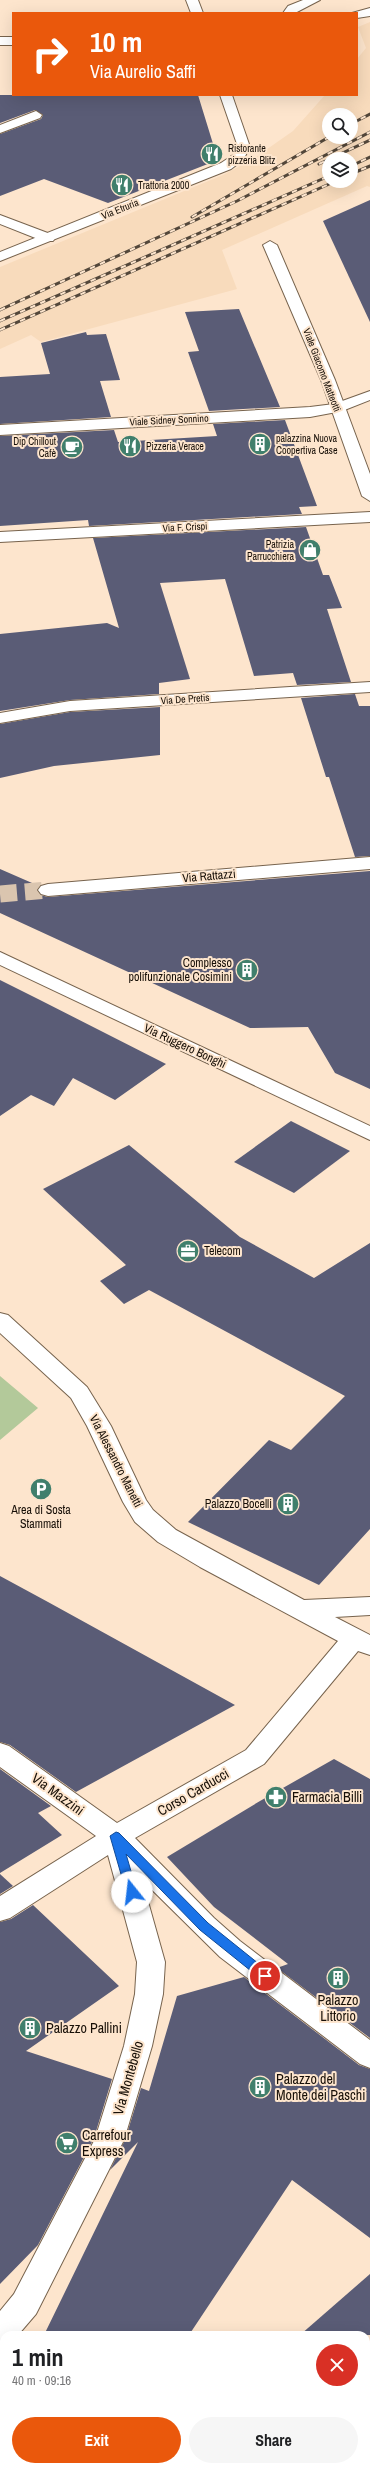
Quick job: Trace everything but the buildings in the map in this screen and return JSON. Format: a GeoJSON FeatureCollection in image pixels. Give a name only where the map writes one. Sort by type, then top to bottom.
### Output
{"type":"FeatureCollection","features":[{"type":"Feature","properties":{"kind":"street"},"geometry":{"type":"LineString","coordinates":[[192,0],[197,12]]}},
{"type":"Feature","properties":{"kind":"street"},"geometry":{"type":"LineString","coordinates":[[290,12],[292,8],[314,0]]}},
{"type":"Feature","properties":{"kind":"street"},"geometry":{"type":"LineString","coordinates":[[358,14],[370,12]]}},
{"type":"Feature","properties":{"kind":"street"},"geometry":{"type":"LineString","coordinates":[[0,41],[12,41]]}},
{"type":"Feature","properties":{"kind":"street","name":"Via Etruria"},"geometry":{"type":"LineString","coordinates":[[0,257],[226,166],[238,157],[244,147],[226,96]]}},
{"type":"Feature","properties":{"kind":"street"},"geometry":{"type":"LineString","coordinates":[[0,129],[36,115]]}},
{"type":"Feature","properties":{"kind":"street"},"geometry":{"type":"LineString","coordinates":[[0,219],[48,238]]}},
{"type":"Feature","properties":{"kind":"street","name":"Viale Giacomo Matteotti"},"geometry":{"type":"LineString","coordinates":[[270,245],[328,380],[370,496]]}},
{"type":"Feature","properties":{"kind":"street","name":"Viale Sidney Sonnino"},"geometry":{"type":"LineString","coordinates":[[0,430],[282,414],[337,408],[370,395]]}},
{"type":"Feature","properties":{"kind":"street","name":"Via F. Crispi"},"geometry":{"type":"LineString","coordinates":[[0,537],[370,516]]}},
{"type":"Feature","properties":{"kind":"street","name":"Via De Pretis"},"geometry":{"type":"LineString","coordinates":[[0,718],[70,706],[370,687]]}},
{"type":"Feature","properties":{"kind":"street","name":"Via Rattazzi"},"geometry":{"type":"LineString","coordinates":[[48,890],[370,862]]}},
{"type":"Feature","properties":{"kind":"street","name":"Via Ruggero Bonghi"},"geometry":{"type":"LineString","coordinates":[[0,958],[370,1134]]}},
{"type":"Feature","properties":{"kind":"street","name":"Via Alessandro Manetti"},"geometry":{"type":"LineString","coordinates":[[0,1320],[79,1393],[99,1426],[135,1502],[144,1516],[174,1540],[298,1609],[362,1642]]}},
{"type":"Feature","properties":{"kind":"street"},"geometry":{"type":"LineString","coordinates":[[298,1609],[370,1606]]}},
{"type":"Feature","properties":{"kind":"street","name":"Corso Carducci"},"geometry":{"type":"LineString","coordinates":[[0,1910],[116,1836],[255,1757],[362,1642]]}},
{"type":"Feature","properties":{"kind":"street","name":"Via Mazzini"},"geometry":{"type":"LineString","coordinates":[[0,1753],[116,1836],[204,1926],[230,1949],[370,2056]]}},
{"type":"Feature","properties":{"kind":"street","name":"Via Montebello"},"geometry":{"type":"LineString","coordinates":[[2,2331],[25,2304],[109,2140],[138,2046],[149,1994],[152,1962],[116,1836]]}},
{"type":"Feature","properties":{"kind":"shaded area"},"geometry":{"type":"Polygon","coordinates":[[[370,22],[370,187],[367,186],[222,250],[237,289],[41,342],[31,335],[0,349],[0,267],[223,175],[253,159],[293,131],[324,96],[358,96],[358,58],[366,48],[358,27],[370,22]]]}},
{"type":"Feature","properties":{"kind":"green space"},"geometry":{"type":"Polygon","coordinates":[[[0,1376],[38,1408],[0,1440],[0,1376]]]}},
{"type":"Feature","properties":{"kind":"tunnel"},"geometry":{"type":"LineString","coordinates":[[0,894],[48,890]]}},
{"type":"Feature","properties":{"kind":"railway"},"geometry":{"type":"LineString","coordinates":[[358,120],[370,114]]}},
{"type":"Feature","properties":{"kind":"railway"},"geometry":{"type":"LineString","coordinates":[[0,310],[237,201],[370,132]]}},
{"type":"Feature","properties":{"kind":"railway"},"geometry":{"type":"LineString","coordinates":[[319,164],[370,140]]}},
{"type":"Feature","properties":{"kind":"railway"},"geometry":{"type":"LineString","coordinates":[[192,217],[322,141]]}},
{"type":"Feature","properties":{"kind":"railway"},"geometry":{"type":"LineString","coordinates":[[358,163],[370,157]]}},
{"type":"Feature","properties":{"kind":"railway"},"geometry":{"type":"LineString","coordinates":[[358,171],[370,166]]}},
{"type":"Feature","properties":{"kind":"railway"},"geometry":{"type":"LineString","coordinates":[[0,321],[322,179]]}},
{"type":"Feature","properties":{"kind":"railway"},"geometry":{"type":"LineString","coordinates":[[0,330],[322,187]]}},
{"type":"Feature","properties":{"kind":"place","name":"Ristorante pizzeria Blitz"},"geometry":{"type":"Point","coordinates":[212,154]}},
{"type":"Feature","properties":{"kind":"place","name":"Trattoria 2000"},"geometry":{"type":"Point","coordinates":[122,185]}},
{"type":"Feature","properties":{"kind":"place","name":"palazzina Nuova Coopertiva Case"},"geometry":{"type":"Point","coordinates":[260,444]}},
{"type":"Feature","properties":{"kind":"place","name":"Pizzeria Verace"},"geometry":{"type":"Point","coordinates":[130,446]}},
{"type":"Feature","properties":{"kind":"place","name":"Dip Chillout Cafè"},"geometry":{"type":"Point","coordinates":[72,447]}},
{"type":"Feature","properties":{"kind":"place","name":"Patrizia Parrucchiera"},"geometry":{"type":"Point","coordinates":[310,550]}},
{"type":"Feature","properties":{"kind":"place","name":"Complesso polifunzionale Cosimini"},"geometry":{"type":"Point","coordinates":[247,970]}},
{"type":"Feature","properties":{"kind":"place","name":"Telecom"},"geometry":{"type":"Point","coordinates":[188,1251]}},
{"type":"Feature","properties":{"kind":"place","name":"Area di Sosta Stammati"},"geometry":{"type":"Point","coordinates":[41,1489]}},
{"type":"Feature","properties":{"kind":"place","name":"Palazzo Bocelli"},"geometry":{"type":"Point","coordinates":[288,1504]}},
{"type":"Feature","properties":{"kind":"place","name":"Farmacia Billi"},"geometry":{"type":"Point","coordinates":[276,1797]}},
{"type":"Feature","properties":{"kind":"place","name":"Palazzo Littorio"},"geometry":{"type":"Point","coordinates":[338,1978]}},
{"type":"Feature","properties":{"kind":"place","name":"Palazzo Pallini"},"geometry":{"type":"Point","coordinates":[30,2028]}},
{"type":"Feature","properties":{"kind":"place","name":"Palazzo del Monte dei Paschi"},"geometry":{"type":"Point","coordinates":[260,2087]}},
{"type":"Feature","properties":{"kind":"place","name":"Carrefour Express"},"geometry":{"type":"Point","coordinates":[67,2143]}},
{"type":"Feature","properties":{"kind":"route"},"geometry":{"type":"LineString","coordinates":[[132,1892],[116,1836],[204,1926],[230,1949],[265,1976]]}}]}
